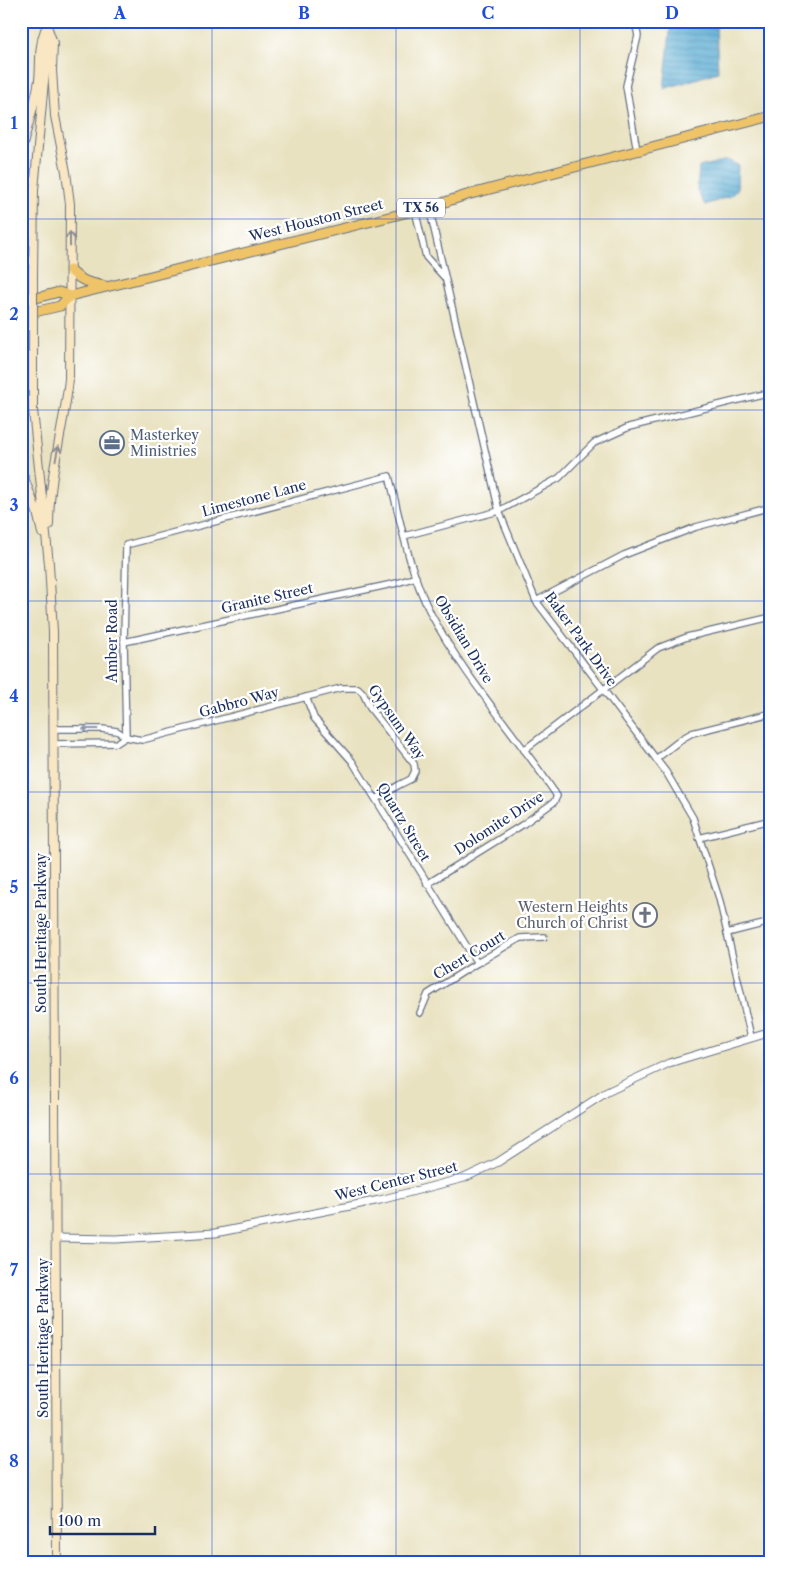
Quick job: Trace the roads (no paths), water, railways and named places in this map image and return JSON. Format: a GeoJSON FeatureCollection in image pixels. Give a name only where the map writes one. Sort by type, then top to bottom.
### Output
{"type":"FeatureCollection","features":[{"type":"Feature","properties":{"kind":"main road"},"geometry":{"type":"LineString","coordinates":[[21,152],[39,78],[40,43],[47,24]]}},
{"type":"Feature","properties":{"kind":"main road"},"geometry":{"type":"LineString","coordinates":[[47,24],[53,44],[52,70],[55,116],[70,204],[69,379],[66,406],[55,462],[49,516],[49,564]]}},
{"type":"Feature","properties":{"kind":"main road","name":"South Heritage Parkway"},"geometry":{"type":"LineString","coordinates":[[47,24],[45,71],[34,190],[33,410],[49,564],[52,632],[57,1563]]}},
{"type":"Feature","properties":{"kind":"main road","name":"West Houston Street"},"geometry":{"type":"LineString","coordinates":[[21,316],[60,306],[70,296],[429,207],[467,195],[771,116]]}},
{"type":"Feature","properties":{"kind":"main road"},"geometry":{"type":"LineString","coordinates":[[70,270],[84,282],[108,287]]}},
{"type":"Feature","properties":{"kind":"main road","name":"West Houston Street"},"geometry":{"type":"LineString","coordinates":[[21,302],[59,292],[70,296]]}},
{"type":"Feature","properties":{"kind":"main road"},"geometry":{"type":"LineString","coordinates":[[21,470],[37,512],[49,564]]}},
{"type":"Feature","properties":{"kind":"street"},"geometry":{"type":"LineString","coordinates":[[636,21],[638,36],[626,86],[637,151]]}},
{"type":"Feature","properties":{"kind":"street","name":"Baker Park Drive"},"geometry":{"type":"LineString","coordinates":[[429,207],[499,511],[536,600],[666,772],[693,818],[719,898],[751,1037]]}},
{"type":"Feature","properties":{"kind":"street"},"geometry":{"type":"LineString","coordinates":[[415,210],[426,257],[446,278]]}},
{"type":"Feature","properties":{"kind":"street"},"geometry":{"type":"LineString","coordinates":[[404,536],[499,511],[559,478],[594,444],[629,427],[770,394]]}},
{"type":"Feature","properties":{"kind":"street","name":"Obsidian Drive"},"geometry":{"type":"LineString","coordinates":[[389,476],[416,577],[431,613],[480,692],[557,796]]}},
{"type":"Feature","properties":{"kind":"street","name":"Limestone Lane"},"geometry":{"type":"LineString","coordinates":[[126,544],[389,476]]}},
{"type":"Feature","properties":{"kind":"street"},"geometry":{"type":"LineString","coordinates":[[536,600],[624,555],[696,527],[771,507]]}},
{"type":"Feature","properties":{"kind":"street","name":"Amber Road"},"geometry":{"type":"LineString","coordinates":[[126,544],[124,642],[126,737]]}},
{"type":"Feature","properties":{"kind":"street","name":"Granite Street"},"geometry":{"type":"LineString","coordinates":[[124,642],[397,583],[416,577]]}},
{"type":"Feature","properties":{"kind":"street"},"geometry":{"type":"LineString","coordinates":[[524,750],[658,648],[687,637],[771,617]]}},
{"type":"Feature","properties":{"kind":"street","name":"Gabbro Way"},"geometry":{"type":"LineString","coordinates":[[53,729],[102,729],[117,731],[126,737],[142,740],[341,688],[358,688]]}},
{"type":"Feature","properties":{"kind":"street","name":"Gypsum Way"},"geometry":{"type":"LineString","coordinates":[[358,688],[363,693],[370,708],[414,764],[415,771],[411,779],[398,785],[376,800]]}},
{"type":"Feature","properties":{"kind":"street","name":"Quartz Street"},"geometry":{"type":"LineString","coordinates":[[306,697],[314,718],[352,761],[477,963]]}},
{"type":"Feature","properties":{"kind":"street"},"geometry":{"type":"LineString","coordinates":[[656,759],[692,733],[771,713]]}},
{"type":"Feature","properties":{"kind":"street","name":"Gabbro Way"},"geometry":{"type":"LineString","coordinates":[[53,744],[117,743],[126,737]]}},
{"type":"Feature","properties":{"kind":"street","name":"Dolomite Drive"},"geometry":{"type":"LineString","coordinates":[[427,884],[522,825],[554,802],[557,796]]}},
{"type":"Feature","properties":{"kind":"street"},"geometry":{"type":"LineString","coordinates":[[699,838],[771,820]]}},
{"type":"Feature","properties":{"kind":"street"},"geometry":{"type":"LineString","coordinates":[[727,933],[771,922]]}},
{"type":"Feature","properties":{"kind":"street","name":"Chert Court"},"geometry":{"type":"LineString","coordinates":[[420,1013],[428,994],[477,963],[520,938],[544,937]]}},
{"type":"Feature","properties":{"kind":"street","name":"West Center Street"},"geometry":{"type":"LineString","coordinates":[[55,1238],[116,1239],[215,1233],[380,1200],[464,1178],[498,1162],[607,1092],[668,1063],[771,1032]]}},
{"type":"Feature","properties":{"kind":"water"},"geometry":{"type":"Polygon","coordinates":[[[671,21],[716,21],[718,72],[664,89],[671,21]]]}},
{"type":"Feature","properties":{"kind":"water"},"geometry":{"type":"Polygon","coordinates":[[[727,160],[738,165],[737,190],[731,196],[705,205],[697,191],[699,167],[727,160]]]}},
{"type":"Feature","properties":{"kind":"place","name":"Masterkey Ministries"},"geometry":{"type":"Point","coordinates":[112,443]}},
{"type":"Feature","properties":{"kind":"place","name":"Western Heights Church of Christ"},"geometry":{"type":"Point","coordinates":[645,915]}}]}
